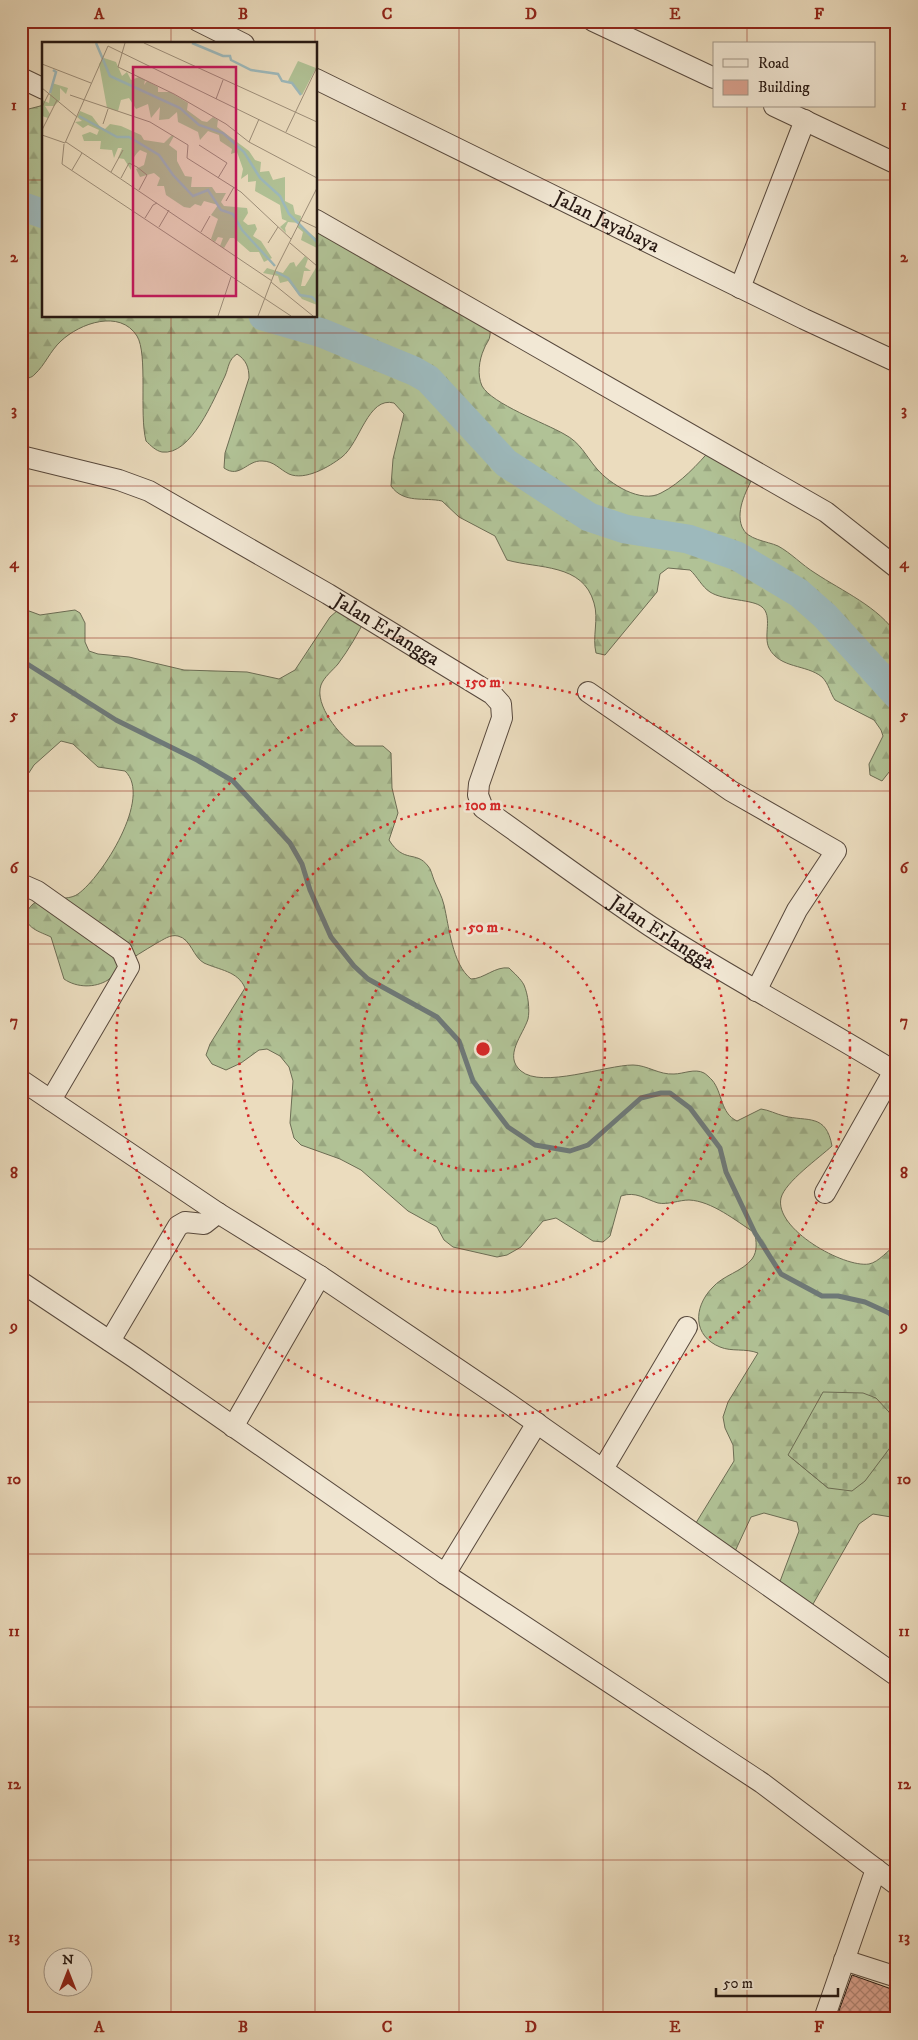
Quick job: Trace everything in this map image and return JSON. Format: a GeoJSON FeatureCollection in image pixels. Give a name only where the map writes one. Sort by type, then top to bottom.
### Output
{"type":"FeatureCollection","features":[{"type":"Feature","properties":{"kind":"street"},"geometry":{"type":"LineString","coordinates":[[198,21],[240,42]]}},
{"type":"Feature","properties":{"kind":"street"},"geometry":{"type":"LineString","coordinates":[[593,21],[713,78]]}},
{"type":"Feature","properties":{"kind":"street"},"geometry":{"type":"LineString","coordinates":[[21,78],[42,88]]}},
{"type":"Feature","properties":{"kind":"street","name":"Jalan Jayabaya"},"geometry":{"type":"LineString","coordinates":[[318,80],[740,288],[897,362]]}},
{"type":"Feature","properties":{"kind":"street"},"geometry":{"type":"LineString","coordinates":[[778,108],[897,164]]}},
{"type":"Feature","properties":{"kind":"street"},"geometry":{"type":"LineString","coordinates":[[740,288],[805,120]]}},
{"type":"Feature","properties":{"kind":"street"},"geometry":{"type":"LineString","coordinates":[[318,221],[826,512],[897,568]]}},
{"type":"Feature","properties":{"kind":"street","name":"Jalan Erlangga"},"geometry":{"type":"LineString","coordinates":[[21,456],[119,480],[149,492],[328,594],[492,694],[498,699],[503,712],[479,784],[478,795],[483,808],[649,925],[756,991],[811,1020],[895,1072]]}},
{"type":"Feature","properties":{"kind":"street"},"geometry":{"type":"LineString","coordinates":[[588,692],[731,791],[836,851],[801,902],[756,991]]}},
{"type":"Feature","properties":{"kind":"street"},"geometry":{"type":"LineString","coordinates":[[21,884],[37,891],[122,951],[128,966],[51,1100]]}},
{"type":"Feature","properties":{"kind":"street"},"geometry":{"type":"LineString","coordinates":[[825,1192],[895,1072]]}},
{"type":"Feature","properties":{"kind":"street"},"geometry":{"type":"LineString","coordinates":[[21,1080],[218,1213],[320,1276],[604,1469],[897,1676]]}},
{"type":"Feature","properties":{"kind":"street"},"geometry":{"type":"LineString","coordinates":[[110,1341],[178,1226],[185,1222],[204,1224],[218,1213]]}},
{"type":"Feature","properties":{"kind":"street"},"geometry":{"type":"LineString","coordinates":[[233,1427],[320,1276]]}},
{"type":"Feature","properties":{"kind":"street"},"geometry":{"type":"LineString","coordinates":[[21,1282],[110,1341],[445,1574],[762,1783],[897,1885]]}},
{"type":"Feature","properties":{"kind":"street"},"geometry":{"type":"LineString","coordinates":[[604,1469],[687,1327]]}},
{"type":"Feature","properties":{"kind":"street"},"geometry":{"type":"LineString","coordinates":[[445,1574],[536,1423]]}},
{"type":"Feature","properties":{"kind":"street"},"geometry":{"type":"LineString","coordinates":[[824,2019],[876,1868]]}},
{"type":"Feature","properties":{"kind":"street"},"geometry":{"type":"LineString","coordinates":[[844,1960],[897,1976]]}},
{"type":"Feature","properties":{"kind":"green space"},"geometry":{"type":"Polygon","coordinates":[[[42,106],[42,318],[318,318],[318,229],[489,320],[490,337],[482,353],[479,368],[482,386],[496,400],[570,438],[579,445],[603,475],[626,491],[644,496],[653,496],[661,493],[682,479],[712,448],[755,473],[746,492],[740,513],[742,527],[748,535],[778,546],[810,570],[859,600],[880,616],[897,635],[897,762],[882,781],[870,775],[869,764],[883,736],[874,720],[835,700],[822,677],[816,673],[786,663],[774,655],[767,643],[767,616],[762,607],[758,604],[723,597],[710,592],[690,570],[668,568],[660,574],[657,592],[605,655],[596,653],[594,603],[588,590],[580,581],[570,574],[558,570],[507,560],[495,536],[459,517],[442,501],[408,498],[396,492],[391,486],[393,459],[404,414],[394,403],[385,403],[371,413],[354,442],[342,457],[317,472],[295,476],[266,461],[257,461],[235,471],[224,468],[225,453],[249,378],[246,364],[237,354],[230,361],[215,398],[200,424],[183,445],[173,451],[162,452],[153,448],[146,441],[140,345],[137,336],[130,328],[121,323],[100,322],[78,329],[57,345],[34,375],[29,378],[21,378],[21,111],[42,106]]]}},
{"type":"Feature","properties":{"kind":"green space"},"geometry":{"type":"Polygon","coordinates":[[[345,604],[366,617],[346,653],[322,682],[321,702],[336,728],[355,746],[383,746],[391,753],[392,788],[398,813],[389,840],[400,852],[423,861],[430,869],[443,902],[455,955],[459,964],[471,979],[499,969],[509,968],[524,985],[528,997],[529,1015],[514,1052],[516,1065],[521,1071],[531,1076],[544,1078],[575,1075],[633,1065],[669,1074],[700,1072],[705,1074],[716,1085],[727,1113],[737,1121],[761,1109],[793,1118],[815,1121],[825,1128],[832,1146],[803,1170],[784,1192],[781,1198],[782,1210],[788,1222],[799,1234],[828,1253],[858,1264],[873,1263],[897,1244],[897,1427],[889,1412],[788,1455],[828,1488],[895,1441],[897,1437],[897,1518],[873,1514],[859,1524],[809,1611],[776,1592],[799,1531],[797,1522],[764,1513],[751,1517],[731,1560],[691,1531],[734,1461],[733,1445],[725,1428],[723,1417],[728,1402],[758,1353],[720,1347],[711,1342],[701,1329],[699,1313],[701,1304],[712,1288],[752,1259],[756,1249],[755,1233],[724,1212],[698,1201],[658,1203],[631,1194],[621,1196],[610,1236],[603,1242],[593,1241],[556,1218],[543,1221],[521,1247],[507,1255],[497,1257],[453,1247],[444,1240],[437,1227],[408,1211],[361,1170],[340,1159],[301,1145],[294,1138],[290,1123],[293,1081],[289,1067],[280,1056],[267,1049],[259,1050],[241,1063],[226,1070],[212,1064],[206,1055],[210,1044],[245,988],[242,982],[233,974],[204,963],[197,957],[186,941],[175,936],[164,939],[134,957],[103,983],[92,986],[75,984],[64,979],[51,937],[30,926],[26,918],[31,906],[36,902],[72,897],[88,885],[111,854],[121,836],[129,817],[133,799],[132,783],[125,771],[98,767],[73,744],[61,741],[34,765],[21,785],[21,608],[40,615],[75,610],[80,613],[85,623],[85,642],[89,651],[98,654],[129,657],[184,670],[247,672],[279,679],[295,670],[330,617],[345,604]]]}},
{"type":"Feature","properties":{"kind":"green space"},"geometry":{"type":"Polygon","coordinates":[[[823,1392],[863,1393],[876,1398],[889,1412],[897,1427],[895,1441],[865,1481],[852,1491],[828,1488],[788,1455],[823,1392]]]}},
{"type":"Feature","properties":{"kind":"building"},"geometry":{"type":"Polygon","coordinates":[[[852,1975],[897,1991],[897,2019],[843,2019],[837,2016],[852,1975]]]}},
{"type":"Feature","properties":{"kind":"waterway"},"geometry":{"type":"LineString","coordinates":[[21,206],[42,213]]}},
{"type":"Feature","properties":{"kind":"waterway"},"geometry":{"type":"LineString","coordinates":[[270,318],[322,333],[414,371],[428,379],[506,463],[589,517],[625,529],[688,539],[737,556],[799,593],[825,616],[897,695]]}},
{"type":"Feature","properties":{"kind":"waterway"},"geometry":{"type":"LineString","coordinates":[[21,660],[116,720],[197,760],[233,781],[290,843],[302,864],[310,890],[331,937],[354,966],[368,979],[437,1017],[459,1041],[473,1081],[508,1127],[535,1145],[570,1151],[588,1145],[641,1098],[661,1093],[670,1093],[690,1108],[720,1148],[726,1172],[755,1233],[781,1274],[822,1296],[838,1296],[865,1302],[889,1313],[897,1321]]}}]}
